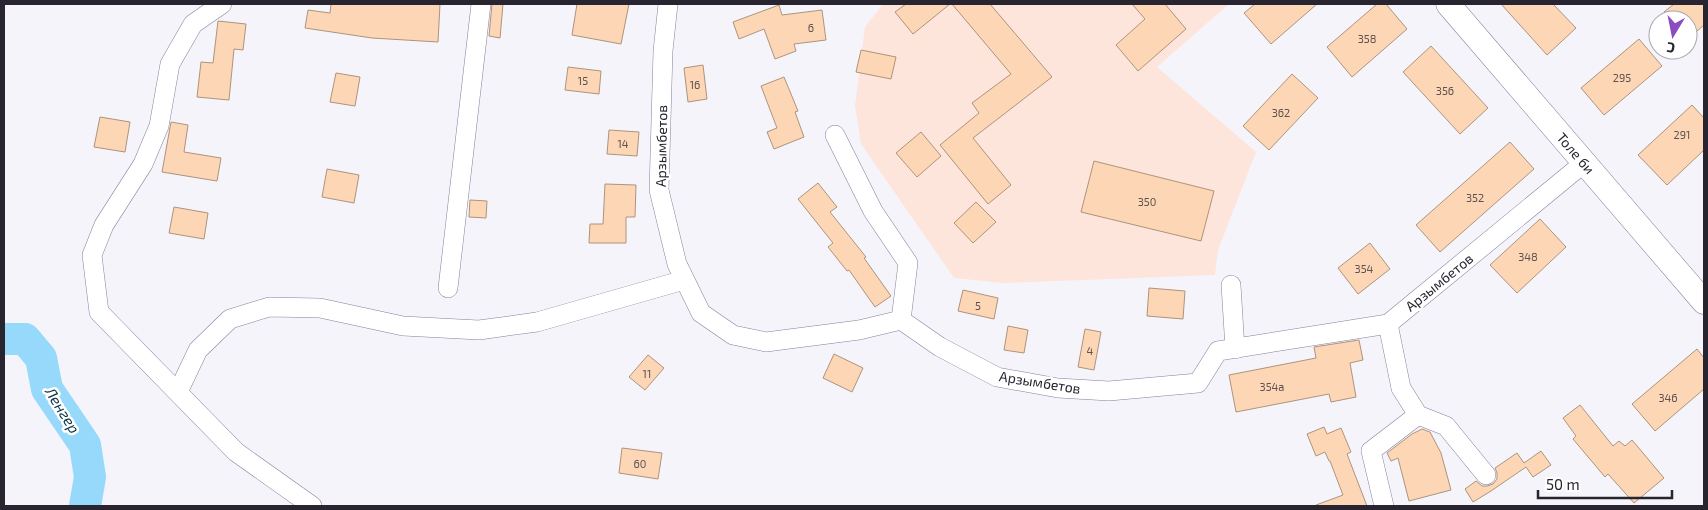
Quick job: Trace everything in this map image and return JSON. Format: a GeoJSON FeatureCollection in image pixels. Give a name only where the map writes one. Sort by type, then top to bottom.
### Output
{"type":"FeatureCollection","features":[{"type":"Feature","properties":{"kind":"main road","name":"Толе би"},"geometry":{"type":"LineString","coordinates":[[1448,4],[1704,302]]}},
{"type":"Feature","properties":{"kind":"street"},"geometry":{"type":"LineString","coordinates":[[222,4],[194,24],[170,64],[160,126],[143,164],[104,225],[92,255],[100,312],[236,452],[312,506]]}},
{"type":"Feature","properties":{"kind":"street"},"geometry":{"type":"LineString","coordinates":[[448,288],[481,4]]}},
{"type":"Feature","properties":{"kind":"street","name":"Арзымбетов"},"geometry":{"type":"LineString","coordinates":[[668,4],[663,51],[659,190],[677,264],[701,313],[733,335],[766,342],[859,330],[901,320],[940,347],[996,377],[1058,388],[1109,391],[1198,383],[1218,351],[1388,324],[1584,163]]}},
{"type":"Feature","properties":{"kind":"street"},"geometry":{"type":"LineString","coordinates":[[835,135],[873,211],[908,263],[901,320]]}},
{"type":"Feature","properties":{"kind":"street"},"geometry":{"type":"LineString","coordinates":[[178,392],[198,350],[230,319],[269,307],[320,308],[403,326],[479,330],[537,322],[684,280]]}},
{"type":"Feature","properties":{"kind":"street"},"geometry":{"type":"LineString","coordinates":[[1231,285],[1235,348]]}},
{"type":"Feature","properties":{"kind":"street"},"geometry":{"type":"LineString","coordinates":[[1388,324],[1401,388],[1418,415],[1446,426],[1486,475]]}},
{"type":"Feature","properties":{"kind":"street"},"geometry":{"type":"LineString","coordinates":[[1384,506],[1370,451],[1418,415]]}},
{"type":"Feature","properties":{"kind":"shaded area"},"geometry":{"type":"Polygon","coordinates":[[[883,4],[1229,4],[1157,67],[1256,152],[1218,250],[1215,275],[1003,283],[954,278],[861,144],[855,106],[865,27],[883,4]]]}},
{"type":"Feature","properties":{"kind":"building"},"geometry":{"type":"Polygon","coordinates":[[[331,4],[440,4],[438,42],[372,38],[305,28],[308,10],[330,13],[331,4]]]}},
{"type":"Feature","properties":{"kind":"building"},"geometry":{"type":"Polygon","coordinates":[[[492,4],[503,4],[500,38],[489,36],[492,4]]]}},
{"type":"Feature","properties":{"kind":"building"},"geometry":{"type":"Polygon","coordinates":[[[577,4],[629,4],[621,44],[572,35],[577,4]]]}},
{"type":"Feature","properties":{"kind":"building"},"geometry":{"type":"Polygon","coordinates":[[[906,4],[950,4],[913,34],[895,12],[906,4]]]}},
{"type":"Feature","properties":{"kind":"building"},"geometry":{"type":"Polygon","coordinates":[[[952,4],[990,4],[1052,77],[973,138],[1011,185],[988,204],[940,145],[979,113],[972,103],[1011,74],[952,4]]]}},
{"type":"Feature","properties":{"kind":"building"},"geometry":{"type":"Polygon","coordinates":[[[1132,4],[1165,4],[1186,29],[1138,71],[1116,45],[1145,19],[1132,4]]]}},
{"type":"Feature","properties":{"kind":"building"},"geometry":{"type":"Polygon","coordinates":[[[1255,4],[1317,4],[1271,44],[1244,13],[1255,4]]]}},
{"type":"Feature","properties":{"kind":"building"},"geometry":{"type":"Polygon","coordinates":[[[1377,4],[1386,4],[1407,29],[1352,77],[1327,47],[1377,4]]]}},
{"type":"Feature","properties":{"kind":"building"},"geometry":{"type":"Polygon","coordinates":[[[1501,4],[1553,4],[1576,28],[1547,55],[1501,4]]]}},
{"type":"Feature","properties":{"kind":"building"},"geometry":{"type":"Polygon","coordinates":[[[1674,4],[1704,4],[1704,25],[1698,30],[1698,10],[1666,10],[1674,4]]]}},
{"type":"Feature","properties":{"kind":"building"},"geometry":{"type":"Polygon","coordinates":[[[779,5],[782,15],[822,10],[826,40],[794,44],[796,51],[775,59],[764,29],[739,39],[733,22],[779,5]]]}},
{"type":"Feature","properties":{"kind":"building"},"geometry":{"type":"Polygon","coordinates":[[[218,21],[246,24],[243,50],[234,49],[229,100],[197,97],[201,62],[213,63],[218,21]]]}},
{"type":"Feature","properties":{"kind":"building"},"geometry":{"type":"Polygon","coordinates":[[[1639,39],[1648,50],[1648,60],[1657,60],[1662,66],[1604,115],[1581,88],[1639,39]]]}},
{"type":"Feature","properties":{"kind":"building"},"geometry":{"type":"Polygon","coordinates":[[[1431,46],[1488,108],[1460,134],[1403,72],[1431,46]]]}},
{"type":"Feature","properties":{"kind":"building"},"geometry":{"type":"Polygon","coordinates":[[[861,50],[896,57],[891,79],[856,72],[861,50]]]}},
{"type":"Feature","properties":{"kind":"building"},"geometry":{"type":"Polygon","coordinates":[[[703,65],[707,99],[688,102],[684,68],[703,65]]]}},
{"type":"Feature","properties":{"kind":"building"},"geometry":{"type":"Polygon","coordinates":[[[568,67],[601,71],[599,94],[565,90],[568,67]]]}},
{"type":"Feature","properties":{"kind":"building"},"geometry":{"type":"Polygon","coordinates":[[[336,73],[360,77],[355,106],[330,102],[336,73]]]}},
{"type":"Feature","properties":{"kind":"building"},"geometry":{"type":"Polygon","coordinates":[[[1292,74],[1318,98],[1269,150],[1243,126],[1292,74]]]}},
{"type":"Feature","properties":{"kind":"building"},"geometry":{"type":"Polygon","coordinates":[[[784,77],[798,111],[795,112],[804,137],[774,149],[767,132],[777,128],[761,86],[784,77]]]}},
{"type":"Feature","properties":{"kind":"building"},"geometry":{"type":"Polygon","coordinates":[[[1692,105],[1704,118],[1704,150],[1667,185],[1638,155],[1692,105]]]}},
{"type":"Feature","properties":{"kind":"building"},"geometry":{"type":"Polygon","coordinates":[[[100,117],[130,122],[125,152],[94,147],[100,117]]]}},
{"type":"Feature","properties":{"kind":"building"},"geometry":{"type":"Polygon","coordinates":[[[171,122],[188,125],[184,152],[221,158],[217,181],[162,172],[171,122]]]}},
{"type":"Feature","properties":{"kind":"building"},"geometry":{"type":"Polygon","coordinates":[[[609,130],[639,132],[637,156],[607,154],[609,130]]]}},
{"type":"Feature","properties":{"kind":"building"},"geometry":{"type":"Polygon","coordinates":[[[921,132],[941,156],[917,177],[896,153],[921,132]]]}},
{"type":"Feature","properties":{"kind":"building"},"geometry":{"type":"Polygon","coordinates":[[[1510,142],[1534,169],[1440,252],[1416,225],[1510,142]]]}},
{"type":"Feature","properties":{"kind":"building"},"geometry":{"type":"Polygon","coordinates":[[[1094,161],[1214,191],[1201,241],[1081,212],[1094,161]]]}},
{"type":"Feature","properties":{"kind":"building"},"geometry":{"type":"Polygon","coordinates":[[[327,169],[359,175],[354,203],[322,197],[327,169]]]}},
{"type":"Feature","properties":{"kind":"building"},"geometry":{"type":"Polygon","coordinates":[[[818,183],[837,207],[830,212],[866,257],[864,258],[891,296],[875,307],[849,270],[847,271],[828,247],[833,243],[798,199],[818,183]]]}},
{"type":"Feature","properties":{"kind":"building"},"geometry":{"type":"Polygon","coordinates":[[[605,184],[636,185],[635,217],[626,217],[626,243],[589,243],[590,224],[603,224],[605,184]]]}},
{"type":"Feature","properties":{"kind":"building"},"geometry":{"type":"Polygon","coordinates":[[[470,200],[487,201],[486,218],[469,217],[470,200]]]}},
{"type":"Feature","properties":{"kind":"building"},"geometry":{"type":"Polygon","coordinates":[[[976,202],[996,222],[973,243],[954,223],[976,202]]]}},
{"type":"Feature","properties":{"kind":"building"},"geometry":{"type":"Polygon","coordinates":[[[174,207],[208,213],[204,239],[169,233],[174,207]]]}},
{"type":"Feature","properties":{"kind":"building"},"geometry":{"type":"Polygon","coordinates":[[[1540,219],[1566,247],[1517,293],[1490,265],[1540,219]]]}},
{"type":"Feature","properties":{"kind":"building"},"geometry":{"type":"Polygon","coordinates":[[[1370,243],[1390,269],[1358,294],[1338,268],[1370,243]]]}},
{"type":"Feature","properties":{"kind":"building"},"geometry":{"type":"Polygon","coordinates":[[[1149,288],[1185,291],[1183,319],[1147,316],[1149,288]]]}},
{"type":"Feature","properties":{"kind":"building"},"geometry":{"type":"Polygon","coordinates":[[[963,290],[998,298],[994,319],[958,311],[963,290]]]}},
{"type":"Feature","properties":{"kind":"building"},"geometry":{"type":"Polygon","coordinates":[[[1008,326],[1028,330],[1024,353],[1004,350],[1008,326]]]}},
{"type":"Feature","properties":{"kind":"building"},"geometry":{"type":"Polygon","coordinates":[[[1085,329],[1101,332],[1094,370],[1078,367],[1085,329]]]}},
{"type":"Feature","properties":{"kind":"building"},"geometry":{"type":"Polygon","coordinates":[[[1359,340],[1363,360],[1350,363],[1356,397],[1331,402],[1329,394],[1236,412],[1229,375],[1316,358],[1314,347],[1359,340]]]}},
{"type":"Feature","properties":{"kind":"building"},"geometry":{"type":"Polygon","coordinates":[[[1697,349],[1704,358],[1704,389],[1655,431],[1632,404],[1697,349]]]}},
{"type":"Feature","properties":{"kind":"building"},"geometry":{"type":"Polygon","coordinates":[[[834,354],[863,368],[852,392],[823,378],[834,354]]]}},
{"type":"Feature","properties":{"kind":"building"},"geometry":{"type":"Polygon","coordinates":[[[648,355],[664,368],[645,390],[629,377],[648,355]]]}},
{"type":"Feature","properties":{"kind":"building"},"geometry":{"type":"Polygon","coordinates":[[[1580,405],[1613,446],[1619,441],[1625,446],[1632,440],[1664,478],[1634,503],[1608,474],[1605,477],[1573,439],[1576,436],[1563,418],[1580,405]]]}},
{"type":"Feature","properties":{"kind":"building"},"geometry":{"type":"Polygon","coordinates":[[[1324,427],[1327,434],[1341,428],[1351,452],[1347,454],[1367,506],[1316,506],[1343,495],[1325,452],[1316,456],[1307,434],[1324,427]]]}},
{"type":"Feature","properties":{"kind":"building"},"geometry":{"type":"Polygon","coordinates":[[[1422,429],[1430,432],[1441,453],[1451,490],[1409,501],[1398,458],[1391,461],[1387,453],[1412,434],[1422,429]]]}},
{"type":"Feature","properties":{"kind":"building"},"geometry":{"type":"Polygon","coordinates":[[[622,448],[662,453],[658,479],[619,473],[622,448]]]}},
{"type":"Feature","properties":{"kind":"building"},"geometry":{"type":"Polygon","coordinates":[[[1541,451],[1551,465],[1533,477],[1526,467],[1473,502],[1465,489],[1476,481],[1482,486],[1493,484],[1497,479],[1495,468],[1517,453],[1524,463],[1541,451]]]}},
{"type":"Feature","properties":{"kind":"waterway","name":"Ленгер"},"geometry":{"type":"LineString","coordinates":[[4,339],[25,339],[41,358],[47,389],[85,445],[90,477],[85,506]]}}]}
